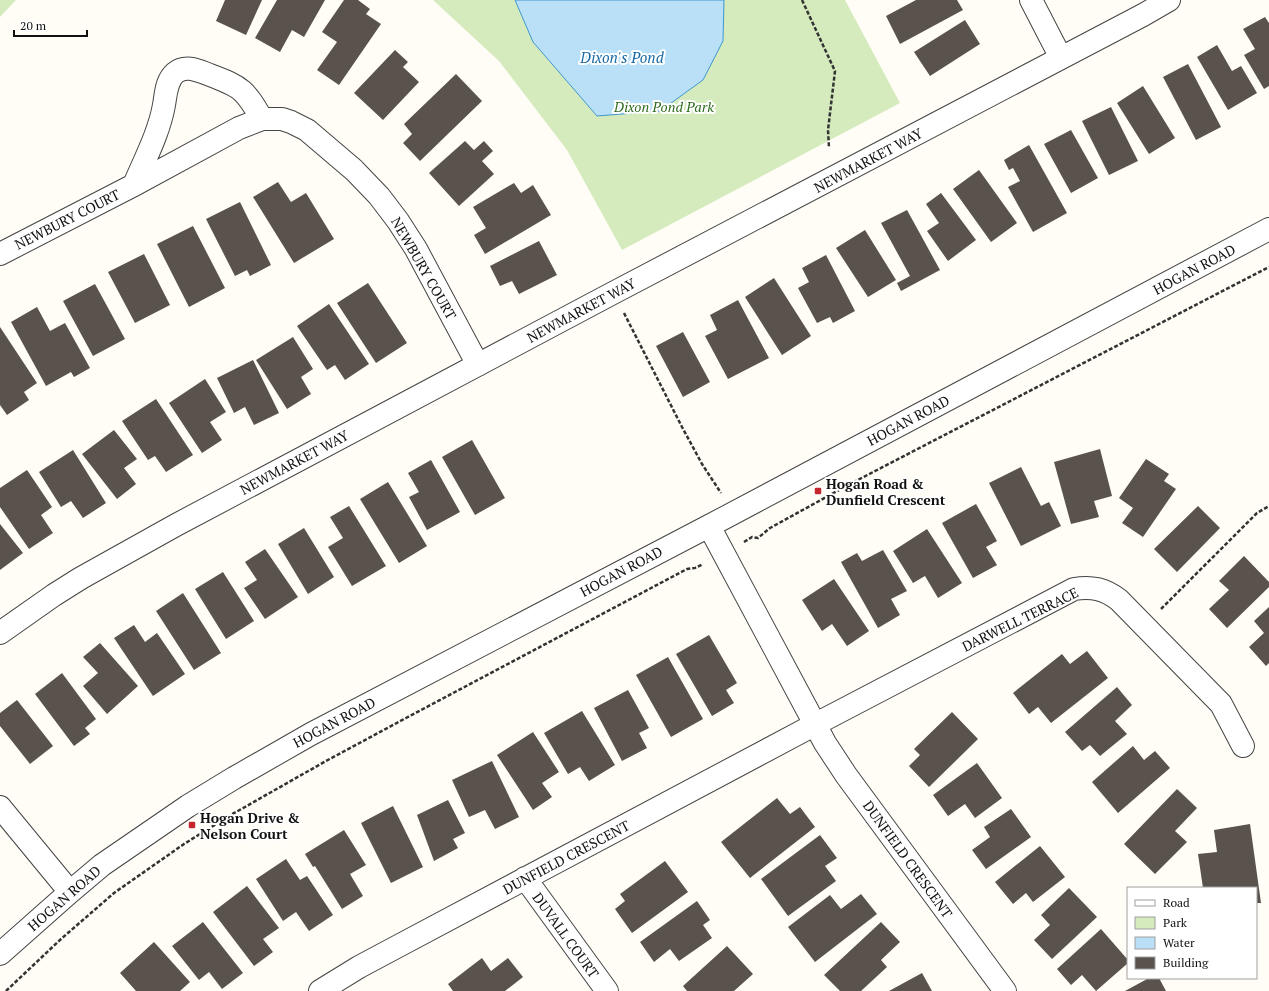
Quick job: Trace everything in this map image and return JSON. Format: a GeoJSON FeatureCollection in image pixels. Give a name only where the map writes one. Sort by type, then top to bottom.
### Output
{"type":"FeatureCollection","features":[{"type":"Feature","properties":{"kind":"street"},"geometry":{"type":"LineString","coordinates":[[1031,0],[1061,58]]}},
{"type":"Feature","properties":{"kind":"street","name":"NEWMARKET WAY"},"geometry":{"type":"LineString","coordinates":[[0,633],[54,595],[129,550],[478,364],[1169,0]]}},
{"type":"Feature","properties":{"kind":"street","name":"NEWBURY COURT"},"geometry":{"type":"LineString","coordinates":[[134,185],[160,125],[167,86],[175,74],[181,70],[193,69],[229,82],[239,88],[250,99],[262,119]]}},
{"type":"Feature","properties":{"kind":"street","name":"NEWBURY COURT"},"geometry":{"type":"LineString","coordinates":[[0,254],[134,185],[239,128],[262,119],[282,119],[307,130],[354,170],[379,196],[416,249],[478,364]]}},
{"type":"Feature","properties":{"kind":"street","name":"HOGAN ROAD"},"geometry":{"type":"LineString","coordinates":[[0,954],[102,865],[188,806],[305,737],[709,526],[1269,229]]}},
{"type":"Feature","properties":{"kind":"street","name":"DUNFIELD CRESCENT"},"geometry":{"type":"LineString","coordinates":[[709,526],[825,743],[846,775],[1005,991]]}},
{"type":"Feature","properties":{"kind":"street","name":"DARWELL TERRACE"},"geometry":{"type":"LineString","coordinates":[[814,724],[1074,589],[1086,587],[1110,593],[1145,625],[1221,704],[1243,746]]}},
{"type":"Feature","properties":{"kind":"street","name":"DUNFIELD CRESCENT"},"geometry":{"type":"LineString","coordinates":[[320,991],[359,967],[814,724]]}},
{"type":"Feature","properties":{"kind":"street"},"geometry":{"type":"LineString","coordinates":[[0,807],[70,892]]}},
{"type":"Feature","properties":{"kind":"street","name":"DUVALL COURT"},"geometry":{"type":"LineString","coordinates":[[525,878],[607,991]]}},
{"type":"Feature","properties":{"kind":"path"},"geometry":{"type":"LineString","coordinates":[[802,0],[835,71],[828,130],[830,148]]}},
{"type":"Feature","properties":{"kind":"path"},"geometry":{"type":"LineString","coordinates":[[621,308],[702,464],[752,537],[758,538],[770,528],[850,484],[1269,267]]}},
{"type":"Feature","properties":{"kind":"path"},"geometry":{"type":"LineString","coordinates":[[1145,625],[1257,513],[1269,506]]}},
{"type":"Feature","properties":{"kind":"path"},"geometry":{"type":"LineString","coordinates":[[6,991],[65,935],[114,893],[184,844],[229,816],[406,718],[687,569],[695,568]]}},
{"type":"Feature","properties":{"kind":"green space"},"geometry":{"type":"Polygon","coordinates":[[[0,0],[16,0],[0,17],[0,0]]]}},
{"type":"Feature","properties":{"kind":"green space","name":"Dixon Pond Park"},"geometry":{"type":"Polygon","coordinates":[[[433,0],[845,0],[900,103],[622,250],[567,150],[499,61],[433,0]]]}},
{"type":"Feature","properties":{"kind":"water","name":"Dixon's Pond"},"geometry":{"type":"Polygon","coordinates":[[[515,0],[724,0],[723,41],[703,80],[660,111],[597,116],[533,42],[515,0]]]}},
{"type":"Feature","properties":{"kind":"building"},"geometry":{"type":"Polygon","coordinates":[[[225,0],[262,0],[246,35],[216,21],[225,0]]]}},
{"type":"Feature","properties":{"kind":"building"},"geometry":{"type":"Polygon","coordinates":[[[277,0],[325,0],[304,37],[292,30],[280,52],[255,38],[277,0]]]}},
{"type":"Feature","properties":{"kind":"building"},"geometry":{"type":"Polygon","coordinates":[[[344,0],[358,0],[370,9],[366,14],[381,24],[339,85],[317,70],[337,42],[322,32],[344,0]]]}},
{"type":"Feature","properties":{"kind":"building"},"geometry":{"type":"Polygon","coordinates":[[[916,0],[957,0],[963,10],[900,44],[886,16],[916,0]]]}},
{"type":"Feature","properties":{"kind":"building"},"geometry":{"type":"Polygon","coordinates":[[[1265,17],[1269,23],[1269,86],[1264,89],[1244,55],[1255,49],[1243,29],[1265,17]]]}},
{"type":"Feature","properties":{"kind":"building"},"geometry":{"type":"Polygon","coordinates":[[[965,20],[980,44],[930,76],[914,52],[965,20]]]}},
{"type":"Feature","properties":{"kind":"building"},"geometry":{"type":"Polygon","coordinates":[[[1217,45],[1232,71],[1241,66],[1257,93],[1228,110],[1197,57],[1217,45]]]}},
{"type":"Feature","properties":{"kind":"building"},"geometry":{"type":"Polygon","coordinates":[[[395,50],[408,62],[403,67],[419,82],[383,120],[354,93],[395,50]]]}},
{"type":"Feature","properties":{"kind":"building"},"geometry":{"type":"Polygon","coordinates":[[[1188,64],[1221,127],[1196,140],[1163,77],[1188,64]]]}},
{"type":"Feature","properties":{"kind":"building"},"geometry":{"type":"Polygon","coordinates":[[[456,74],[482,101],[420,161],[403,143],[412,134],[404,124],[456,74]]]}},
{"type":"Feature","properties":{"kind":"building"},"geometry":{"type":"Polygon","coordinates":[[[1143,86],[1175,138],[1149,154],[1117,103],[1143,86]]]}},
{"type":"Feature","properties":{"kind":"building"},"geometry":{"type":"Polygon","coordinates":[[[1111,107],[1138,161],[1109,175],[1082,121],[1111,107]]]}},
{"type":"Feature","properties":{"kind":"building"},"geometry":{"type":"Polygon","coordinates":[[[1071,130],[1098,178],[1071,193],[1044,144],[1071,130]]]}},
{"type":"Feature","properties":{"kind":"building"},"geometry":{"type":"Polygon","coordinates":[[[465,141],[474,150],[484,141],[493,151],[482,161],[494,174],[459,206],[429,173],[465,141]]]}},
{"type":"Feature","properties":{"kind":"building"},"geometry":{"type":"Polygon","coordinates":[[[1029,145],[1067,213],[1033,232],[1008,187],[1020,181],[1013,168],[1009,170],[1004,160],[1029,145]]]}},
{"type":"Feature","properties":{"kind":"building"},"geometry":{"type":"Polygon","coordinates":[[[979,170],[1017,223],[991,242],[953,189],[979,170]]]}},
{"type":"Feature","properties":{"kind":"building"},"geometry":{"type":"Polygon","coordinates":[[[278,182],[291,202],[306,193],[334,239],[294,263],[253,197],[278,182]]]}},
{"type":"Feature","properties":{"kind":"building"},"geometry":{"type":"Polygon","coordinates":[[[514,183],[521,193],[533,185],[551,215],[485,254],[474,235],[486,228],[473,207],[514,183]]]}},
{"type":"Feature","properties":{"kind":"building"},"geometry":{"type":"Polygon","coordinates":[[[941,193],[976,240],[948,261],[927,231],[939,223],[926,204],[941,193]]]}},
{"type":"Feature","properties":{"kind":"building"},"geometry":{"type":"Polygon","coordinates":[[[240,202],[271,265],[250,276],[247,270],[235,276],[206,219],[240,202]]]}},
{"type":"Feature","properties":{"kind":"building"},"geometry":{"type":"Polygon","coordinates":[[[907,210],[940,270],[901,291],[897,283],[910,276],[881,223],[907,210]]]}},
{"type":"Feature","properties":{"kind":"building"},"geometry":{"type":"Polygon","coordinates":[[[193,226],[225,288],[189,307],[157,244],[193,226]]]}},
{"type":"Feature","properties":{"kind":"building"},"geometry":{"type":"Polygon","coordinates":[[[865,230],[896,280],[868,297],[836,248],[865,230]]]}},
{"type":"Feature","properties":{"kind":"building"},"geometry":{"type":"Polygon","coordinates":[[[539,241],[557,275],[519,294],[512,281],[500,286],[490,266],[539,241]]]}},
{"type":"Feature","properties":{"kind":"building"},"geometry":{"type":"Polygon","coordinates":[[[144,254],[170,305],[135,323],[108,272],[144,254]]]}},
{"type":"Feature","properties":{"kind":"building"},"geometry":{"type":"Polygon","coordinates":[[[826,255],[855,311],[833,323],[830,317],[817,323],[798,288],[809,282],[802,268],[826,255]]]}},
{"type":"Feature","properties":{"kind":"building"},"geometry":{"type":"Polygon","coordinates":[[[774,278],[811,336],[782,355],[745,297],[774,278]]]}},
{"type":"Feature","properties":{"kind":"building"},"geometry":{"type":"Polygon","coordinates":[[[368,283],[407,343],[376,363],[337,303],[368,283]]]}},
{"type":"Feature","properties":{"kind":"building"},"geometry":{"type":"Polygon","coordinates":[[[95,284],[125,339],[93,356],[63,301],[95,284]]]}},
{"type":"Feature","properties":{"kind":"building"},"geometry":{"type":"Polygon","coordinates":[[[738,300],[769,358],[728,379],[705,336],[717,330],[710,315],[738,300]]]}},
{"type":"Feature","properties":{"kind":"building"},"geometry":{"type":"Polygon","coordinates":[[[329,304],[369,364],[345,380],[335,365],[327,370],[297,326],[329,304]]]}},
{"type":"Feature","properties":{"kind":"building"},"geometry":{"type":"Polygon","coordinates":[[[37,307],[50,331],[65,323],[90,368],[74,377],[71,372],[46,386],[11,322],[37,307]]]}},
{"type":"Feature","properties":{"kind":"building"},"geometry":{"type":"Polygon","coordinates":[[[0,327],[37,383],[24,392],[29,400],[7,415],[0,405],[0,327]]]}},
{"type":"Feature","properties":{"kind":"building"},"geometry":{"type":"Polygon","coordinates":[[[683,332],[710,382],[683,397],[656,346],[683,332]]]}},
{"type":"Feature","properties":{"kind":"building"},"geometry":{"type":"Polygon","coordinates":[[[293,337],[313,369],[301,377],[311,394],[287,409],[256,360],[293,337]]]}},
{"type":"Feature","properties":{"kind":"building"},"geometry":{"type":"Polygon","coordinates":[[[253,360],[279,413],[254,425],[245,407],[234,413],[217,378],[253,360]]]}},
{"type":"Feature","properties":{"kind":"building"},"geometry":{"type":"Polygon","coordinates":[[[205,379],[226,412],[210,422],[222,440],[202,453],[169,403],[205,379]]]}},
{"type":"Feature","properties":{"kind":"building"},"geometry":{"type":"Polygon","coordinates":[[[156,399],[193,455],[166,472],[155,456],[148,460],[122,421],[156,399]]]}},
{"type":"Feature","properties":{"kind":"building"},"geometry":{"type":"Polygon","coordinates":[[[114,430],[137,459],[124,468],[136,484],[117,499],[82,454],[114,430]]]}},
{"type":"Feature","properties":{"kind":"building"},"geometry":{"type":"Polygon","coordinates":[[[472,440],[505,498],[475,515],[442,457],[472,440]]]}},
{"type":"Feature","properties":{"kind":"building"},"geometry":{"type":"Polygon","coordinates":[[[1100,449],[1112,496],[1094,501],[1099,517],[1071,524],[1054,462],[1100,449]]]}},
{"type":"Feature","properties":{"kind":"building"},"geometry":{"type":"Polygon","coordinates":[[[73,450],[106,503],[83,518],[71,501],[61,507],[39,472],[73,450]]]}},
{"type":"Feature","properties":{"kind":"building"},"geometry":{"type":"Polygon","coordinates":[[[1146,459],[1169,474],[1164,481],[1176,489],[1143,537],[1122,523],[1133,508],[1119,498],[1146,459]]]}},
{"type":"Feature","properties":{"kind":"building"},"geometry":{"type":"Polygon","coordinates":[[[431,460],[460,512],[427,530],[409,497],[419,492],[408,473],[431,460]]]}},
{"type":"Feature","properties":{"kind":"building"},"geometry":{"type":"Polygon","coordinates":[[[1021,467],[1041,506],[1049,502],[1061,526],[1021,546],[989,483],[1021,467]]]}},
{"type":"Feature","properties":{"kind":"building"},"geometry":{"type":"Polygon","coordinates":[[[27,470],[52,507],[41,515],[53,533],[29,549],[0,507],[0,488],[27,470]]]}},
{"type":"Feature","properties":{"kind":"building"},"geometry":{"type":"Polygon","coordinates":[[[388,482],[427,546],[399,563],[360,499],[388,482]]]}},
{"type":"Feature","properties":{"kind":"building"},"geometry":{"type":"Polygon","coordinates":[[[976,504],[997,541],[986,547],[997,565],[973,578],[942,523],[976,504]]]}},
{"type":"Feature","properties":{"kind":"building"},"geometry":{"type":"Polygon","coordinates":[[[349,506],[386,566],[352,586],[328,547],[343,538],[330,517],[349,506]]]}},
{"type":"Feature","properties":{"kind":"building"},"geometry":{"type":"Polygon","coordinates":[[[1198,506],[1220,528],[1177,572],[1154,549],[1198,506]]]}},
{"type":"Feature","properties":{"kind":"building"},"geometry":{"type":"Polygon","coordinates":[[[0,524],[23,553],[0,570],[0,524]]]}},
{"type":"Feature","properties":{"kind":"building"},"geometry":{"type":"Polygon","coordinates":[[[304,528],[334,577],[308,594],[278,544],[304,528]]]}},
{"type":"Feature","properties":{"kind":"building"},"geometry":{"type":"Polygon","coordinates":[[[927,529],[962,583],[938,598],[925,576],[913,583],[893,551],[927,529]]]}},
{"type":"Feature","properties":{"kind":"building"},"geometry":{"type":"Polygon","coordinates":[[[265,549],[298,597],[265,619],[244,588],[257,580],[245,562],[265,549]]]}},
{"type":"Feature","properties":{"kind":"building"},"geometry":{"type":"Polygon","coordinates":[[[883,550],[907,591],[891,599],[900,615],[878,628],[841,562],[857,553],[862,561],[883,550]]]}},
{"type":"Feature","properties":{"kind":"building"},"geometry":{"type":"Polygon","coordinates":[[[1244,556],[1269,582],[1269,587],[1227,628],[1209,609],[1229,590],[1219,581],[1244,556]]]}},
{"type":"Feature","properties":{"kind":"building"},"geometry":{"type":"Polygon","coordinates":[[[223,572],[254,621],[226,639],[195,589],[223,572]]]}},
{"type":"Feature","properties":{"kind":"building"},"geometry":{"type":"Polygon","coordinates":[[[834,579],[869,631],[847,646],[832,624],[822,631],[802,600],[834,579]]]}},
{"type":"Feature","properties":{"kind":"building"},"geometry":{"type":"Polygon","coordinates":[[[183,593],[221,653],[194,670],[156,611],[183,593]]]}},
{"type":"Feature","properties":{"kind":"building"},"geometry":{"type":"Polygon","coordinates":[[[1269,607],[1269,663],[1266,666],[1249,647],[1264,633],[1254,621],[1269,607]]]}},
{"type":"Feature","properties":{"kind":"building"},"geometry":{"type":"Polygon","coordinates":[[[134,625],[145,642],[157,633],[185,674],[153,696],[114,638],[134,625]]]}},
{"type":"Feature","properties":{"kind":"building"},"geometry":{"type":"Polygon","coordinates":[[[709,635],[737,683],[726,690],[734,703],[712,716],[676,654],[709,635]]]}},
{"type":"Feature","properties":{"kind":"building"},"geometry":{"type":"Polygon","coordinates":[[[100,643],[138,686],[107,714],[83,686],[98,673],[83,657],[100,643]]]}},
{"type":"Feature","properties":{"kind":"building"},"geometry":{"type":"Polygon","coordinates":[[[1087,651],[1108,678],[1051,723],[1038,707],[1029,714],[1013,693],[1062,654],[1070,664],[1087,651]]]}},
{"type":"Feature","properties":{"kind":"building"},"geometry":{"type":"Polygon","coordinates":[[[668,657],[703,719],[671,737],[636,675],[668,657]]]}},
{"type":"Feature","properties":{"kind":"building"},"geometry":{"type":"Polygon","coordinates":[[[62,673],[96,719],[85,728],[90,734],[74,746],[35,694],[62,673]]]}},
{"type":"Feature","properties":{"kind":"building"},"geometry":{"type":"Polygon","coordinates":[[[1117,687],[1132,705],[1115,721],[1127,734],[1100,756],[1090,745],[1082,751],[1065,732],[1117,687]]]}},
{"type":"Feature","properties":{"kind":"building"},"geometry":{"type":"Polygon","coordinates":[[[628,690],[649,728],[639,733],[647,748],[622,761],[594,708],[628,690]]]}},
{"type":"Feature","properties":{"kind":"building"},"geometry":{"type":"Polygon","coordinates":[[[17,700],[53,746],[30,764],[0,726],[0,713],[17,700]]]}},
{"type":"Feature","properties":{"kind":"building"},"geometry":{"type":"Polygon","coordinates":[[[582,711],[615,765],[589,781],[580,767],[568,774],[544,733],[582,711]]]}},
{"type":"Feature","properties":{"kind":"building"},"geometry":{"type":"Polygon","coordinates":[[[952,712],[978,739],[929,787],[909,766],[920,755],[914,749],[952,712]]]}},
{"type":"Feature","properties":{"kind":"building"},"geometry":{"type":"Polygon","coordinates":[[[533,732],[559,772],[542,783],[552,797],[533,810],[497,755],[533,732]]]}},
{"type":"Feature","properties":{"kind":"building"},"geometry":{"type":"Polygon","coordinates":[[[1133,746],[1144,760],[1155,751],[1170,768],[1118,813],[1092,782],[1133,746]]]}},
{"type":"Feature","properties":{"kind":"building"},"geometry":{"type":"Polygon","coordinates":[[[492,761],[519,817],[495,829],[485,810],[469,817],[452,780],[492,761]]]}},
{"type":"Feature","properties":{"kind":"building"},"geometry":{"type":"Polygon","coordinates":[[[977,763],[1002,798],[975,818],[965,804],[948,816],[933,795],[977,763]]]}},
{"type":"Feature","properties":{"kind":"building"},"geometry":{"type":"Polygon","coordinates":[[[1177,789],[1197,808],[1175,831],[1187,842],[1155,874],[1124,844],[1177,789]]]}},
{"type":"Feature","properties":{"kind":"building"},"geometry":{"type":"Polygon","coordinates":[[[777,798],[790,814],[800,807],[815,827],[750,878],[721,842],[777,798]]]}},
{"type":"Feature","properties":{"kind":"building"},"geometry":{"type":"Polygon","coordinates":[[[448,800],[465,833],[453,839],[458,848],[434,861],[417,815],[448,800]]]}},
{"type":"Feature","properties":{"kind":"building"},"geometry":{"type":"Polygon","coordinates":[[[393,806],[423,867],[391,883],[361,823],[393,806]]]}},
{"type":"Feature","properties":{"kind":"building"},"geometry":{"type":"Polygon","coordinates":[[[1011,809],[1031,837],[986,869],[972,850],[990,837],[984,827],[1011,809]]]}},
{"type":"Feature","properties":{"kind":"building"},"geometry":{"type":"Polygon","coordinates":[[[1250,824],[1261,903],[1257,903],[1257,887],[1203,887],[1198,854],[1217,852],[1214,830],[1250,824]]]}},
{"type":"Feature","properties":{"kind":"building"},"geometry":{"type":"Polygon","coordinates":[[[344,830],[366,865],[350,874],[363,896],[342,909],[315,866],[313,867],[305,854],[344,830]]]}},
{"type":"Feature","properties":{"kind":"building"},"geometry":{"type":"Polygon","coordinates":[[[820,835],[837,858],[825,866],[836,881],[788,916],[761,879],[820,835]]]}},
{"type":"Feature","properties":{"kind":"building"},"geometry":{"type":"Polygon","coordinates":[[[1040,846],[1065,877],[1033,902],[1026,893],[1013,904],[995,882],[1040,846]]]}},
{"type":"Feature","properties":{"kind":"building"},"geometry":{"type":"Polygon","coordinates":[[[286,859],[300,880],[307,876],[333,915],[309,931],[296,912],[283,921],[256,879],[286,859]]]}},
{"type":"Feature","properties":{"kind":"building"},"geometry":{"type":"Polygon","coordinates":[[[665,861],[688,892],[632,933],[615,909],[625,901],[620,894],[665,861]]]}},
{"type":"Feature","properties":{"kind":"building"},"geometry":{"type":"Polygon","coordinates":[[[247,886],[279,928],[263,939],[273,952],[254,966],[213,912],[247,886]]]}},
{"type":"Feature","properties":{"kind":"building"},"geometry":{"type":"Polygon","coordinates":[[[1069,888],[1097,917],[1052,959],[1034,940],[1050,925],[1041,915],[1069,888]]]}},
{"type":"Feature","properties":{"kind":"building"},"geometry":{"type":"Polygon","coordinates":[[[861,894],[877,914],[815,962],[788,927],[830,895],[841,909],[861,894]]]}},
{"type":"Feature","properties":{"kind":"building"},"geometry":{"type":"Polygon","coordinates":[[[697,901],[710,920],[703,925],[712,938],[679,961],[670,949],[654,962],[640,942],[697,901]]]}},
{"type":"Feature","properties":{"kind":"building"},"geometry":{"type":"Polygon","coordinates":[[[203,922],[243,973],[222,989],[209,972],[199,980],[172,946],[203,922]]]}},
{"type":"Feature","properties":{"kind":"building"},"geometry":{"type":"Polygon","coordinates":[[[881,922],[900,942],[881,960],[887,967],[861,991],[840,991],[824,975],[881,922]]]}},
{"type":"Feature","properties":{"kind":"building"},"geometry":{"type":"Polygon","coordinates":[[[1101,929],[1127,959],[1127,964],[1096,991],[1082,975],[1071,985],[1057,969],[1101,929]]]}},
{"type":"Feature","properties":{"kind":"building"},"geometry":{"type":"Polygon","coordinates":[[[154,942],[190,982],[180,991],[136,991],[120,973],[154,942]]]}},
{"type":"Feature","properties":{"kind":"building"},"geometry":{"type":"Polygon","coordinates":[[[727,946],[753,974],[734,991],[687,991],[683,986],[727,946]]]}},
{"type":"Feature","properties":{"kind":"building"},"geometry":{"type":"Polygon","coordinates":[[[482,958],[491,971],[508,958],[523,977],[505,991],[453,991],[448,984],[482,958]]]}},
{"type":"Feature","properties":{"kind":"building"},"geometry":{"type":"Polygon","coordinates":[[[922,973],[932,991],[889,991],[922,973]]]}},
{"type":"Feature","properties":{"kind":"building"},"geometry":{"type":"Polygon","coordinates":[[[1147,979],[1160,979],[1166,991],[1125,991],[1147,979]]]}},
{"type":"Feature","properties":{"kind":"place","name":"Hogan Road & Dunfield Crescent"},"geometry":{"type":"Point","coordinates":[818,491]}},
{"type":"Feature","properties":{"kind":"place","name":"Hogan Drive & Nelson Court"},"geometry":{"type":"Point","coordinates":[192,825]}}]}
